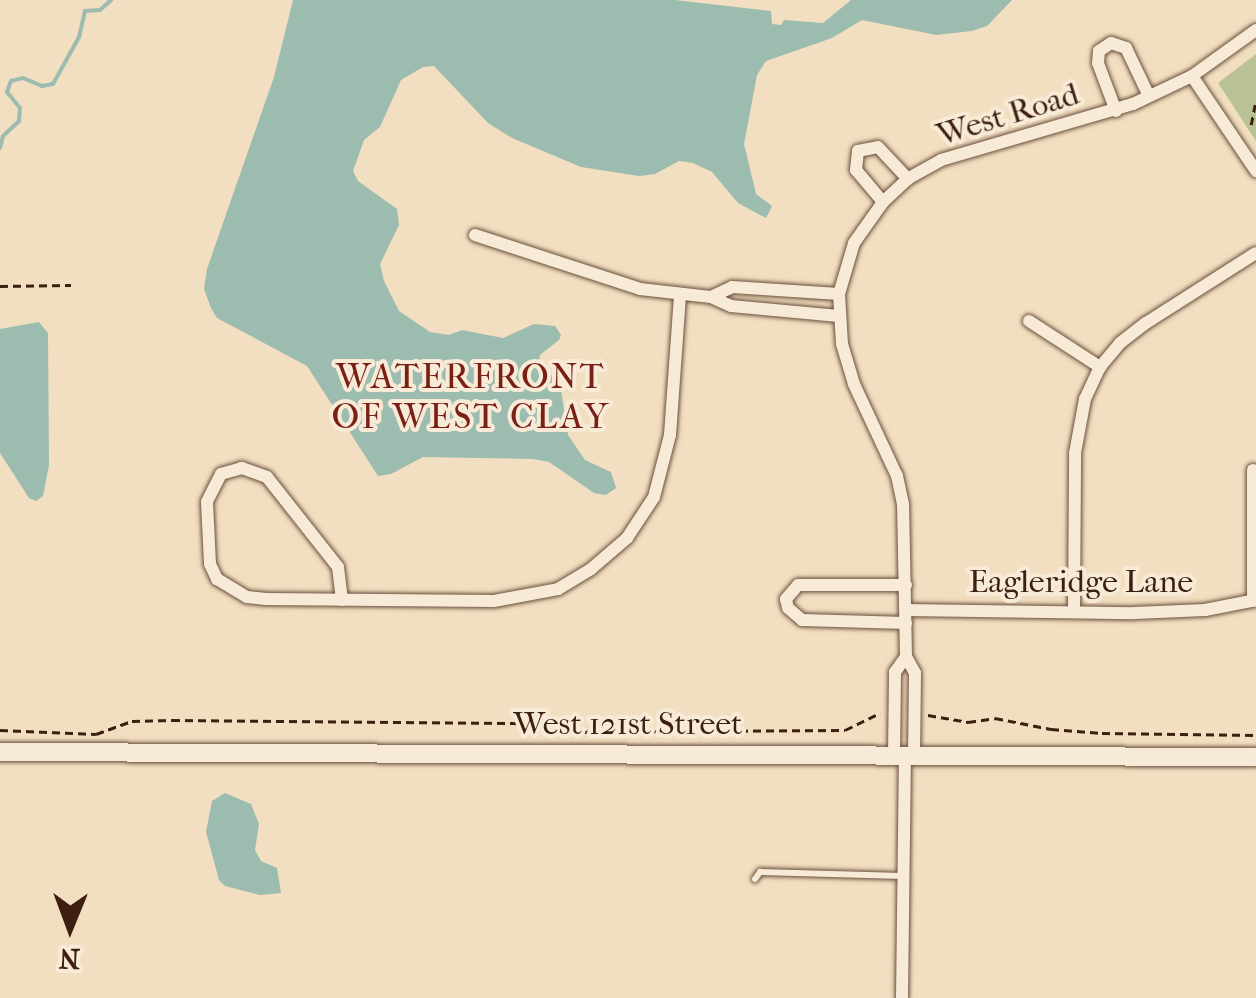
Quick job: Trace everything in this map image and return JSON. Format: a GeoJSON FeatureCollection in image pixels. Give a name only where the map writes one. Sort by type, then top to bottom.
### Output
{"type":"FeatureCollection","features":[{"type":"Feature","properties":{"kind":"street","name":"West Road"},"geometry":{"type":"LineString","coordinates":[[902,998],[904,756],[914,673],[906,656],[906,532],[897,476],[854,384],[839,316],[839,294],[854,243],[883,202],[908,180],[958,153],[1116,111],[1192,76],[1256,30]]}},
{"type":"Feature","properties":{"kind":"street"},"geometry":{"type":"LineString","coordinates":[[1116,111],[1098,63],[1103,46],[1111,43],[1126,48],[1149,96]]}},
{"type":"Feature","properties":{"kind":"street"},"geometry":{"type":"LineString","coordinates":[[1192,76],[1256,171]]}},
{"type":"Feature","properties":{"kind":"street"},"geometry":{"type":"LineString","coordinates":[[883,202],[856,170],[858,152],[878,147],[908,180]]}},
{"type":"Feature","properties":{"kind":"street"},"geometry":{"type":"LineString","coordinates":[[474,235],[600,278],[680,296],[711,297],[731,306],[839,316]]}},
{"type":"Feature","properties":{"kind":"street"},"geometry":{"type":"LineString","coordinates":[[1074,612],[1078,434],[1085,398],[1100,368],[1120,343],[1146,323],[1256,254]]}},
{"type":"Feature","properties":{"kind":"street"},"geometry":{"type":"LineString","coordinates":[[711,297],[732,287],[839,294]]}},
{"type":"Feature","properties":{"kind":"street"},"geometry":{"type":"LineString","coordinates":[[342,600],[338,567],[266,478],[242,468],[221,474],[207,502],[207,544],[217,579],[247,598],[342,600],[516,600],[558,589],[619,546],[642,521],[664,469],[680,296]]}},
{"type":"Feature","properties":{"kind":"street"},"geometry":{"type":"LineString","coordinates":[[1029,321],[1100,368]]}},
{"type":"Feature","properties":{"kind":"street"},"geometry":{"type":"LineString","coordinates":[[1252,470],[1254,601]]}},
{"type":"Feature","properties":{"kind":"street","name":"Eagleridge Lane"},"geometry":{"type":"LineString","coordinates":[[906,585],[798,586],[786,599],[788,608],[802,620],[1206,610],[1254,601]]}},
{"type":"Feature","properties":{"kind":"street","name":"West 121st Street"},"geometry":{"type":"LineString","coordinates":[[0,752],[1256,757]]}},
{"type":"Feature","properties":{"kind":"lane"},"geometry":{"type":"LineString","coordinates":[[755,879],[760,872],[904,876]]}},
{"type":"Feature","properties":{"kind":"path"},"geometry":{"type":"LineString","coordinates":[[1250,125],[1256,100]]}},
{"type":"Feature","properties":{"kind":"path"},"geometry":{"type":"LineString","coordinates":[[0,286],[71,285]]}},
{"type":"Feature","properties":{"kind":"path"},"geometry":{"type":"LineString","coordinates":[[0,730],[96,734],[132,720],[172,720],[537,723],[558,732]]}},
{"type":"Feature","properties":{"kind":"green space"},"geometry":{"type":"Polygon","coordinates":[[[1256,54],[1256,141],[1218,83],[1256,54]]]}},
{"type":"Feature","properties":{"kind":"shaded area"},"geometry":{"type":"Polygon","coordinates":[[[293,0],[675,0],[771,11],[772,24],[781,25],[784,20],[823,23],[851,0],[1012,0],[987,26],[972,31],[936,35],[862,20],[832,38],[766,61],[757,75],[744,144],[756,194],[772,206],[766,218],[738,203],[712,172],[693,163],[679,161],[655,174],[639,176],[581,167],[512,138],[488,123],[434,66],[423,67],[401,80],[380,127],[364,140],[353,171],[358,181],[397,209],[399,225],[380,264],[384,281],[399,311],[430,332],[449,335],[462,330],[503,338],[534,324],[555,326],[561,335],[559,340],[540,355],[539,362],[560,384],[568,435],[585,460],[611,472],[616,488],[606,495],[594,493],[549,462],[533,459],[423,457],[391,474],[378,476],[307,366],[217,318],[204,289],[207,269],[274,77],[293,0]]]}},
{"type":"Feature","properties":{"kind":"shaded area"},"geometry":{"type":"Polygon","coordinates":[[[39,322],[48,333],[49,465],[43,496],[36,501],[29,498],[0,453],[0,329],[39,322]]]}},
{"type":"Feature","properties":{"kind":"shaded area"},"geometry":{"type":"Polygon","coordinates":[[[225,793],[251,804],[259,824],[255,850],[261,861],[277,868],[281,893],[260,895],[225,886],[219,880],[206,832],[212,801],[225,793]]]}},
{"type":"Feature","properties":{"kind":"waterway"},"geometry":{"type":"LineString","coordinates":[[0,148],[3,136],[19,121],[20,108],[7,92],[11,81],[23,78],[42,86],[53,84],[79,37],[85,11],[100,10],[111,0]]}},
{"type":"Feature","properties":{"kind":"district","name":"WATERFRONT OF WEST CLAY"},"geometry":{"type":"Point","coordinates":[471,397]}}]}
